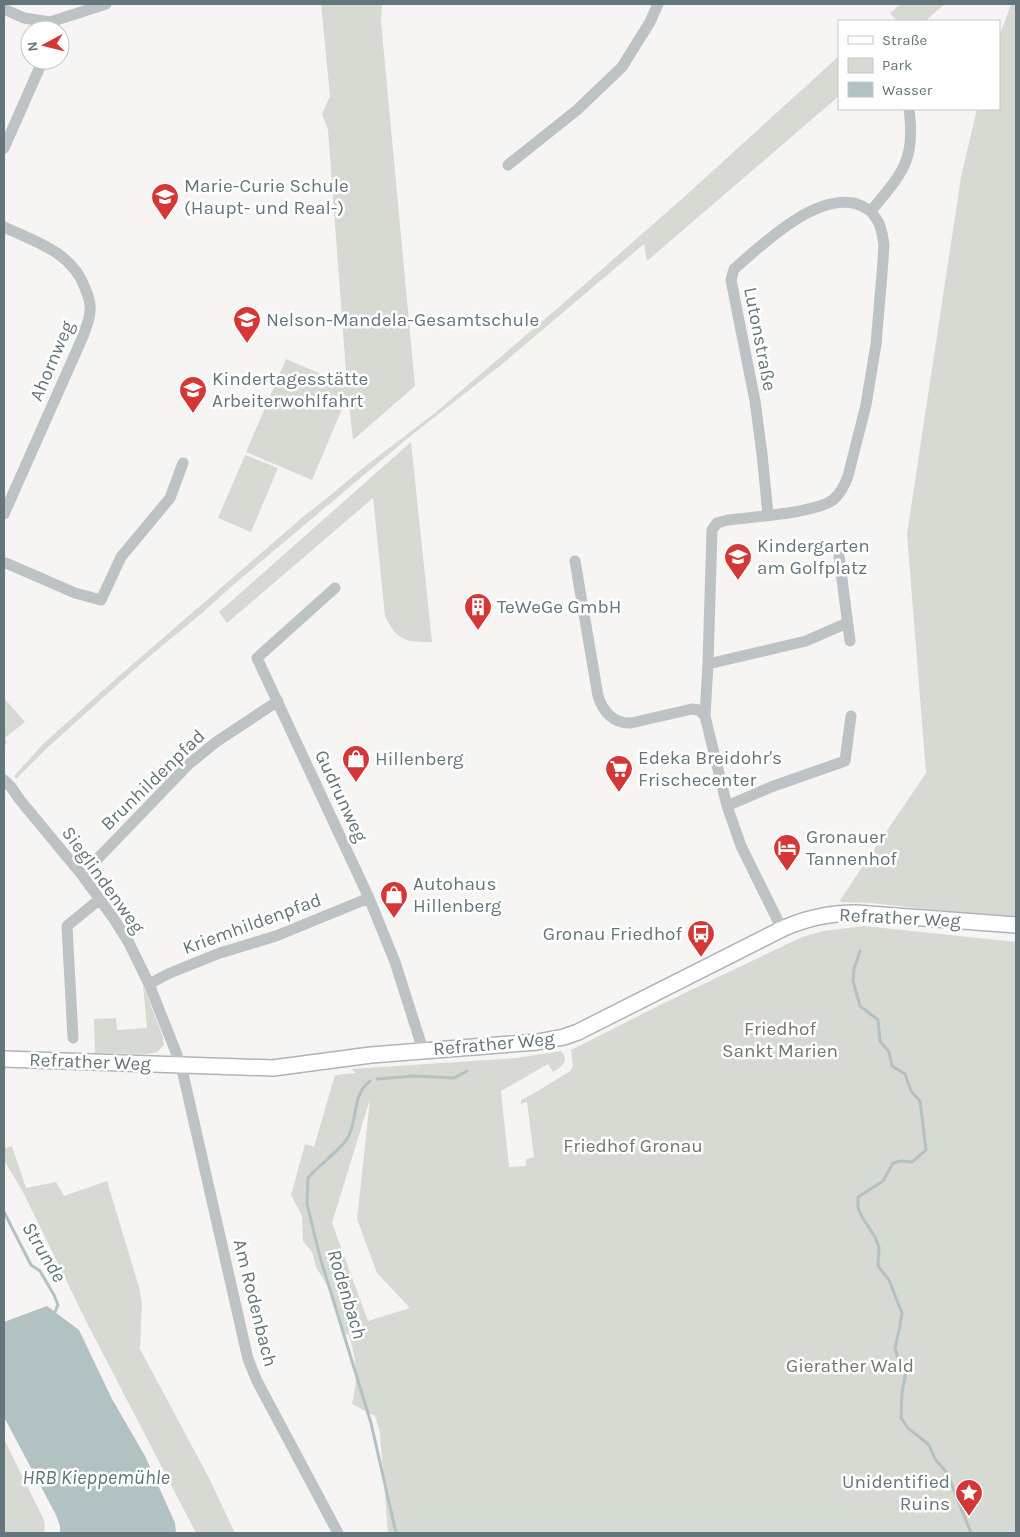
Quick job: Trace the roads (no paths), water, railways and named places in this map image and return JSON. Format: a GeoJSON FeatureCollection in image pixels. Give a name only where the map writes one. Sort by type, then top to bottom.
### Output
{"type":"FeatureCollection","features":[{"type":"Feature","properties":{"kind":"main road","name":"Refrather Weg"},"geometry":{"type":"LineString","coordinates":[[4,1059],[273,1068],[371,1055],[537,1042],[569,1035],[712,966],[782,929],[806,919],[850,912],[1016,925]]}},
{"type":"Feature","properties":{"kind":"street"},"geometry":{"type":"LineString","coordinates":[[65,20],[106,4]]}},
{"type":"Feature","properties":{"kind":"street"},"geometry":{"type":"LineString","coordinates":[[508,165],[577,110],[622,67],[650,22],[658,4]]}},
{"type":"Feature","properties":{"kind":"street"},"geometry":{"type":"LineString","coordinates":[[4,9],[30,20]]}},
{"type":"Feature","properties":{"kind":"street"},"geometry":{"type":"LineString","coordinates":[[4,148],[38,70]]}},
{"type":"Feature","properties":{"kind":"street"},"geometry":{"type":"LineString","coordinates":[[782,929],[741,846],[726,806],[705,716],[712,530],[724,520],[807,509],[825,504],[839,493],[848,476],[866,404],[876,344],[882,274],[884,245],[882,233],[879,223],[870,212],[899,175],[906,162],[912,136],[909,110]]}},
{"type":"Feature","properties":{"kind":"street","name":"Lutonstraße"},"geometry":{"type":"LineString","coordinates":[[768,514],[762,449],[744,342],[731,280],[732,272],[782,229],[802,216],[824,206],[852,203],[862,206],[870,212]]}},
{"type":"Feature","properties":{"kind":"street","name":"Ahornweg"},"geometry":{"type":"LineString","coordinates":[[4,227],[56,251],[75,268],[88,295],[90,311],[84,334],[4,514]]}},
{"type":"Feature","properties":{"kind":"street"},"geometry":{"type":"LineString","coordinates":[[5,564],[75,593],[101,600],[121,557],[170,498],[183,463]]}},
{"type":"Feature","properties":{"kind":"street"},"geometry":{"type":"LineString","coordinates":[[839,556],[850,641]]}},
{"type":"Feature","properties":{"kind":"street"},"geometry":{"type":"LineString","coordinates":[[575,560],[598,696],[606,712],[617,722],[624,723],[692,709],[699,710],[705,716]]}},
{"type":"Feature","properties":{"kind":"street","name":"Gudrunweg"},"geometry":{"type":"LineString","coordinates":[[335,588],[257,658],[369,898],[395,962],[423,1050]]}},
{"type":"Feature","properties":{"kind":"street"},"geometry":{"type":"LineString","coordinates":[[708,664],[806,641],[847,623]]}},
{"type":"Feature","properties":{"kind":"street","name":"Brunhildenpfad"},"geometry":{"type":"LineString","coordinates":[[82,875],[189,764],[216,742],[278,701]]}},
{"type":"Feature","properties":{"kind":"street"},"geometry":{"type":"LineString","coordinates":[[726,806],[771,787],[845,761],[851,716]]}},
{"type":"Feature","properties":{"kind":"street","name":"Sieglindenweg"},"geometry":{"type":"LineString","coordinates":[[4,780],[82,875],[129,943],[149,984],[181,1065]]}},
{"type":"Feature","properties":{"kind":"street","name":"Kriemhildenpfad"},"geometry":{"type":"LineString","coordinates":[[149,984],[170,973],[220,953],[276,936],[369,898]]}},
{"type":"Feature","properties":{"kind":"street"},"geometry":{"type":"LineString","coordinates":[[73,1038],[67,926],[100,899]]}},
{"type":"Feature","properties":{"kind":"street","name":"Am Rodenbach"},"geometry":{"type":"LineString","coordinates":[[181,1065],[248,1359],[257,1381],[338,1533]]}},
{"type":"Feature","properties":{"kind":"water","name":"HRB Kieppemühle"},"geometry":{"type":"Polygon","coordinates":[[[47,1306],[79,1330],[112,1399],[145,1456],[175,1523],[176,1533],[60,1533],[60,1526],[56,1515],[4,1417],[4,1322],[47,1306]]]}},
{"type":"Feature","properties":{"kind":"waterway"},"geometry":{"type":"LineString","coordinates":[[860,951],[854,969],[853,981],[860,1006],[878,1020],[880,1041],[889,1052],[892,1066],[905,1074],[911,1091],[920,1101],[926,1150],[912,1162],[901,1161],[893,1163],[883,1181],[858,1197],[858,1208],[875,1237],[879,1247],[878,1266],[889,1280],[902,1313],[895,1348],[906,1372],[902,1392],[901,1418],[908,1428],[929,1445],[935,1459],[947,1473],[971,1533],[973,1533]]}},
{"type":"Feature","properties":{"kind":"waterway","name":"Rodenbach"},"geometry":{"type":"LineString","coordinates":[[377,1079],[414,1076],[454,1078],[467,1071]]}},
{"type":"Feature","properties":{"kind":"waterway","name":"Rodenbach"},"geometry":{"type":"LineString","coordinates":[[370,1081],[360,1093],[352,1128],[346,1140],[308,1178],[307,1204],[320,1257],[371,1423],[396,1533]]}},
{"type":"Feature","properties":{"kind":"waterway","name":"Strunde"},"geometry":{"type":"LineString","coordinates":[[4,1212],[31,1265],[40,1271],[54,1295],[58,1305],[55,1312],[52,1313]]}},
{"type":"Feature","properties":{"kind":"place","name":"Marie-Curie Schule (Haupt- und Real-)"},"geometry":{"type":"Point","coordinates":[165,221]}},
{"type":"Feature","properties":{"kind":"place","name":"Nelson-Mandela-Gesamtschule"},"geometry":{"type":"Point","coordinates":[247,344]}},
{"type":"Feature","properties":{"kind":"place","name":"Kindertagesstätte Arbeiterwohlfahrt"},"geometry":{"type":"Point","coordinates":[193,414]}},
{"type":"Feature","properties":{"kind":"place","name":"Kindergarten am Golfplatz"},"geometry":{"type":"Point","coordinates":[738,581]}},
{"type":"Feature","properties":{"kind":"place","name":"TeWeGe GmbH"},"geometry":{"type":"Point","coordinates":[478,631]}},
{"type":"Feature","properties":{"kind":"place","name":"Hillenberg"},"geometry":{"type":"Point","coordinates":[356,783]}},
{"type":"Feature","properties":{"kind":"place","name":"Edeka Breidohr's Frischecenter"},"geometry":{"type":"Point","coordinates":[619,793]}},
{"type":"Feature","properties":{"kind":"place","name":"Gronauer Tannenhof"},"geometry":{"type":"Point","coordinates":[787,872]}},
{"type":"Feature","properties":{"kind":"place","name":"Autohaus Hillenberg"},"geometry":{"type":"Point","coordinates":[394,919]}},
{"type":"Feature","properties":{"kind":"place","name":"Gronau Friedhof"},"geometry":{"type":"Point","coordinates":[701,958]}},
{"type":"Feature","properties":{"kind":"place","name":"Unidentified Ruins"},"geometry":{"type":"Point","coordinates":[969,1517]}},
{"type":"Feature","properties":{"kind":"park label","name":"Friedhof Sankt Marien"},"geometry":{"type":"Point","coordinates":[780,1040]}},
{"type":"Feature","properties":{"kind":"park label","name":"Friedhof Gronau"},"geometry":{"type":"Point","coordinates":[633,1146]}},
{"type":"Feature","properties":{"kind":"park label","name":"Gierather Wald"},"geometry":{"type":"Point","coordinates":[850,1366]}}]}
